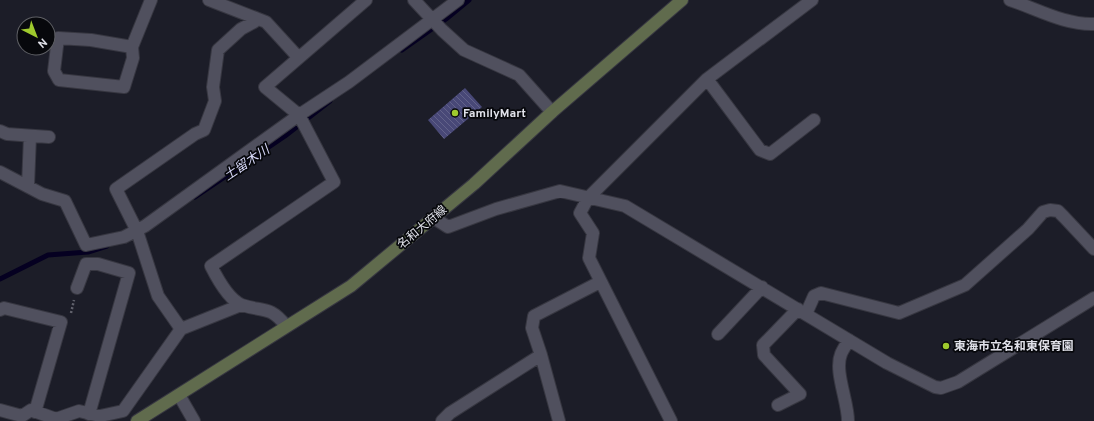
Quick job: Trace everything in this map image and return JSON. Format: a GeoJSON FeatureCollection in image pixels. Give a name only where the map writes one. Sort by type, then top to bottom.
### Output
{"type":"FeatureCollection","features":[{"type":"Feature","properties":{"kind":"main road","name":"名和大府線"},"geometry":{"type":"LineString","coordinates":[[137,421],[350,286],[434,218],[552,112],[682,0]]}},
{"type":"Feature","properties":{"kind":"street"},"geometry":{"type":"LineString","coordinates":[[132,47],[91,40],[58,38],[54,71],[59,80],[124,87],[133,58],[132,47],[151,0]]}},
{"type":"Feature","properties":{"kind":"street"},"geometry":{"type":"LineString","coordinates":[[209,0],[266,22],[298,57]]}},
{"type":"Feature","properties":{"kind":"street"},"geometry":{"type":"LineString","coordinates":[[286,326],[279,317],[265,309],[241,304],[222,286],[211,266],[334,182],[302,121],[265,86],[366,0]]}},
{"type":"Feature","properties":{"kind":"street"},"geometry":{"type":"LineString","coordinates":[[414,0],[464,50],[519,75],[552,112]]}},
{"type":"Feature","properties":{"kind":"street"},"geometry":{"type":"LineString","coordinates":[[0,172],[42,194],[65,201],[86,245],[118,238],[137,231],[302,121],[349,82],[437,24],[458,0]]}},
{"type":"Feature","properties":{"kind":"street"},"geometry":{"type":"LineString","coordinates":[[671,421],[589,258],[593,233],[580,213],[588,198],[707,79],[812,0]]}},
{"type":"Feature","properties":{"kind":"street"},"geometry":{"type":"LineString","coordinates":[[1010,0],[1064,20],[1084,24],[1094,24]]}},
{"type":"Feature","properties":{"kind":"street"},"geometry":{"type":"LineString","coordinates":[[181,329],[158,296],[137,231],[116,189],[195,134],[204,130],[215,101],[213,87],[218,50],[241,30],[254,22],[256,18]]}},
{"type":"Feature","properties":{"kind":"street"},"geometry":{"type":"LineString","coordinates":[[707,79],[760,150],[770,154],[814,120]]}},
{"type":"Feature","properties":{"kind":"street"},"geometry":{"type":"LineString","coordinates":[[0,132],[7,134],[49,137]]}},
{"type":"Feature","properties":{"kind":"street"},"geometry":{"type":"LineString","coordinates":[[28,186],[30,136]]}},
{"type":"Feature","properties":{"kind":"street"},"geometry":{"type":"LineString","coordinates":[[434,218],[448,227],[496,209],[560,191],[625,206],[848,340],[926,383],[941,388],[958,382],[1094,298]]}},
{"type":"Feature","properties":{"kind":"street"},"geometry":{"type":"LineString","coordinates":[[778,405],[800,394],[764,355],[763,345],[802,311],[814,296],[821,293],[899,313],[962,287],[1028,228],[1043,212],[1050,210],[1058,211],[1094,249]]}},
{"type":"Feature","properties":{"kind":"street"},"geometry":{"type":"LineString","coordinates":[[77,288],[86,264],[98,264],[129,273],[90,414]]}},
{"type":"Feature","properties":{"kind":"street"},"geometry":{"type":"LineString","coordinates":[[560,421],[532,328],[534,316],[600,282]]}},
{"type":"Feature","properties":{"kind":"street"},"geometry":{"type":"LineString","coordinates":[[718,334],[762,287]]}},
{"type":"Feature","properties":{"kind":"street"},"geometry":{"type":"LineString","coordinates":[[0,410],[22,416],[31,410],[55,420],[79,412],[100,416],[123,411],[181,329],[241,304]]}},
{"type":"Feature","properties":{"kind":"street"},"geometry":{"type":"LineString","coordinates":[[0,310],[4,308],[61,322],[35,412]]}},
{"type":"Feature","properties":{"kind":"street"},"geometry":{"type":"LineString","coordinates":[[848,340],[840,355],[838,370],[848,407],[848,421]]}},
{"type":"Feature","properties":{"kind":"street"},"geometry":{"type":"LineString","coordinates":[[442,421],[450,413],[541,354]]}},
{"type":"Feature","properties":{"kind":"street"},"geometry":{"type":"LineString","coordinates":[[179,395],[194,421]]}},
{"type":"Feature","properties":{"kind":"path"},"geometry":{"type":"LineString","coordinates":[[61,322],[69,320],[77,288]]}},
{"type":"Feature","properties":{"kind":"building","name":"FamilyMart"},"geometry":{"type":"Polygon","coordinates":[[[465,88],[482,107],[444,139],[428,120],[465,88]]]}},
{"type":"Feature","properties":{"kind":"waterway","name":"土留木川"},"geometry":{"type":"LineString","coordinates":[[402,50],[446,19],[469,0]]}},
{"type":"Feature","properties":{"kind":"waterway","name":"土留木川"},"geometry":{"type":"LineString","coordinates":[[195,197],[285,136],[330,101]]}},
{"type":"Feature","properties":{"kind":"waterway","name":"土留木川"},"geometry":{"type":"LineString","coordinates":[[0,279],[48,255],[88,252],[107,246]]}},
{"type":"Feature","properties":{"kind":"place","name":"FamilyMart"},"geometry":{"type":"Point","coordinates":[455,113]}},
{"type":"Feature","properties":{"kind":"place","name":"東海市立名和東保育園"},"geometry":{"type":"Point","coordinates":[946,346]}}]}
